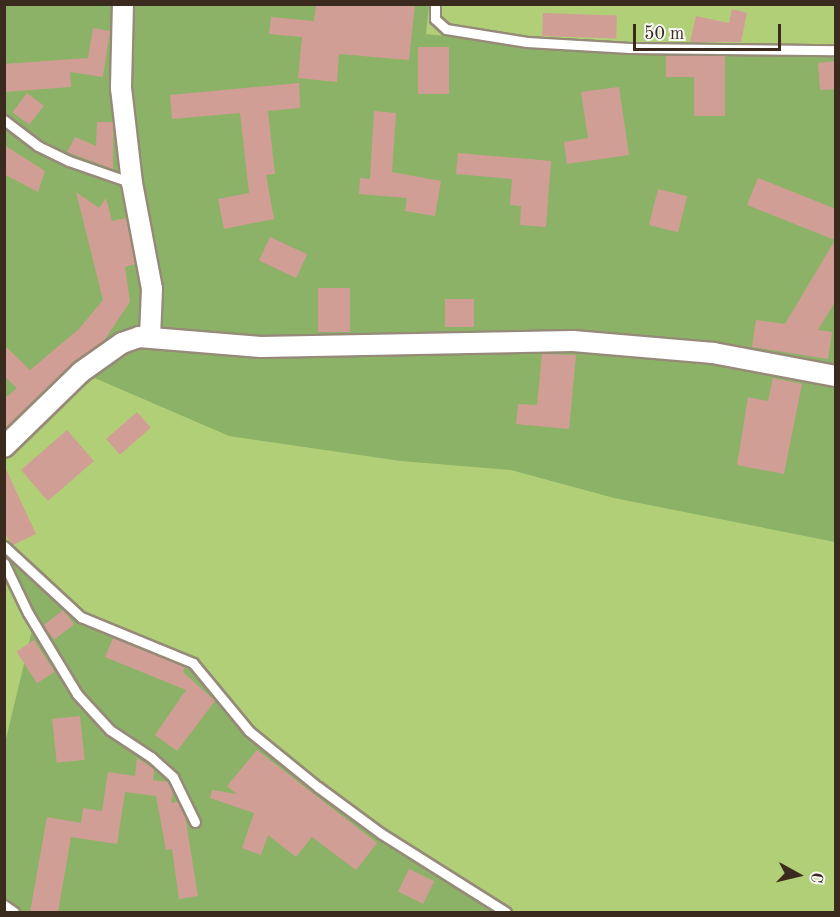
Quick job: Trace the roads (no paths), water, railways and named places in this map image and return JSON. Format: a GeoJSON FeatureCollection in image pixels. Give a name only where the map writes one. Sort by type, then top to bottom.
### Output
{"type":"FeatureCollection","features":[{"type":"Feature","properties":{"kind":"street"},"geometry":{"type":"LineString","coordinates":[[123,4],[121,88],[132,183],[152,289],[150,337]]}},
{"type":"Feature","properties":{"kind":"street"},"geometry":{"type":"LineString","coordinates":[[4,447],[81,372],[122,344],[150,337],[271,347],[573,341],[713,353],[836,376]]}},
{"type":"Feature","properties":{"kind":"lane"},"geometry":{"type":"LineString","coordinates":[[435,4],[435,19],[446,29],[527,42],[630,48],[836,51]]}},
{"type":"Feature","properties":{"kind":"lane"},"geometry":{"type":"LineString","coordinates":[[4,120],[38,146],[69,161],[132,183]]}},
{"type":"Feature","properties":{"kind":"lane"},"geometry":{"type":"LineString","coordinates":[[4,546],[81,617],[194,663],[249,731],[309,780],[382,834],[506,912]]}},
{"type":"Feature","properties":{"kind":"lane"},"geometry":{"type":"LineString","coordinates":[[4,563],[28,613],[77,694],[110,730],[151,757],[173,777],[195,822]]}},
{"type":"Feature","properties":{"kind":"lane"},"geometry":{"type":"LineString","coordinates":[[4,905],[14,912]]}}]}
